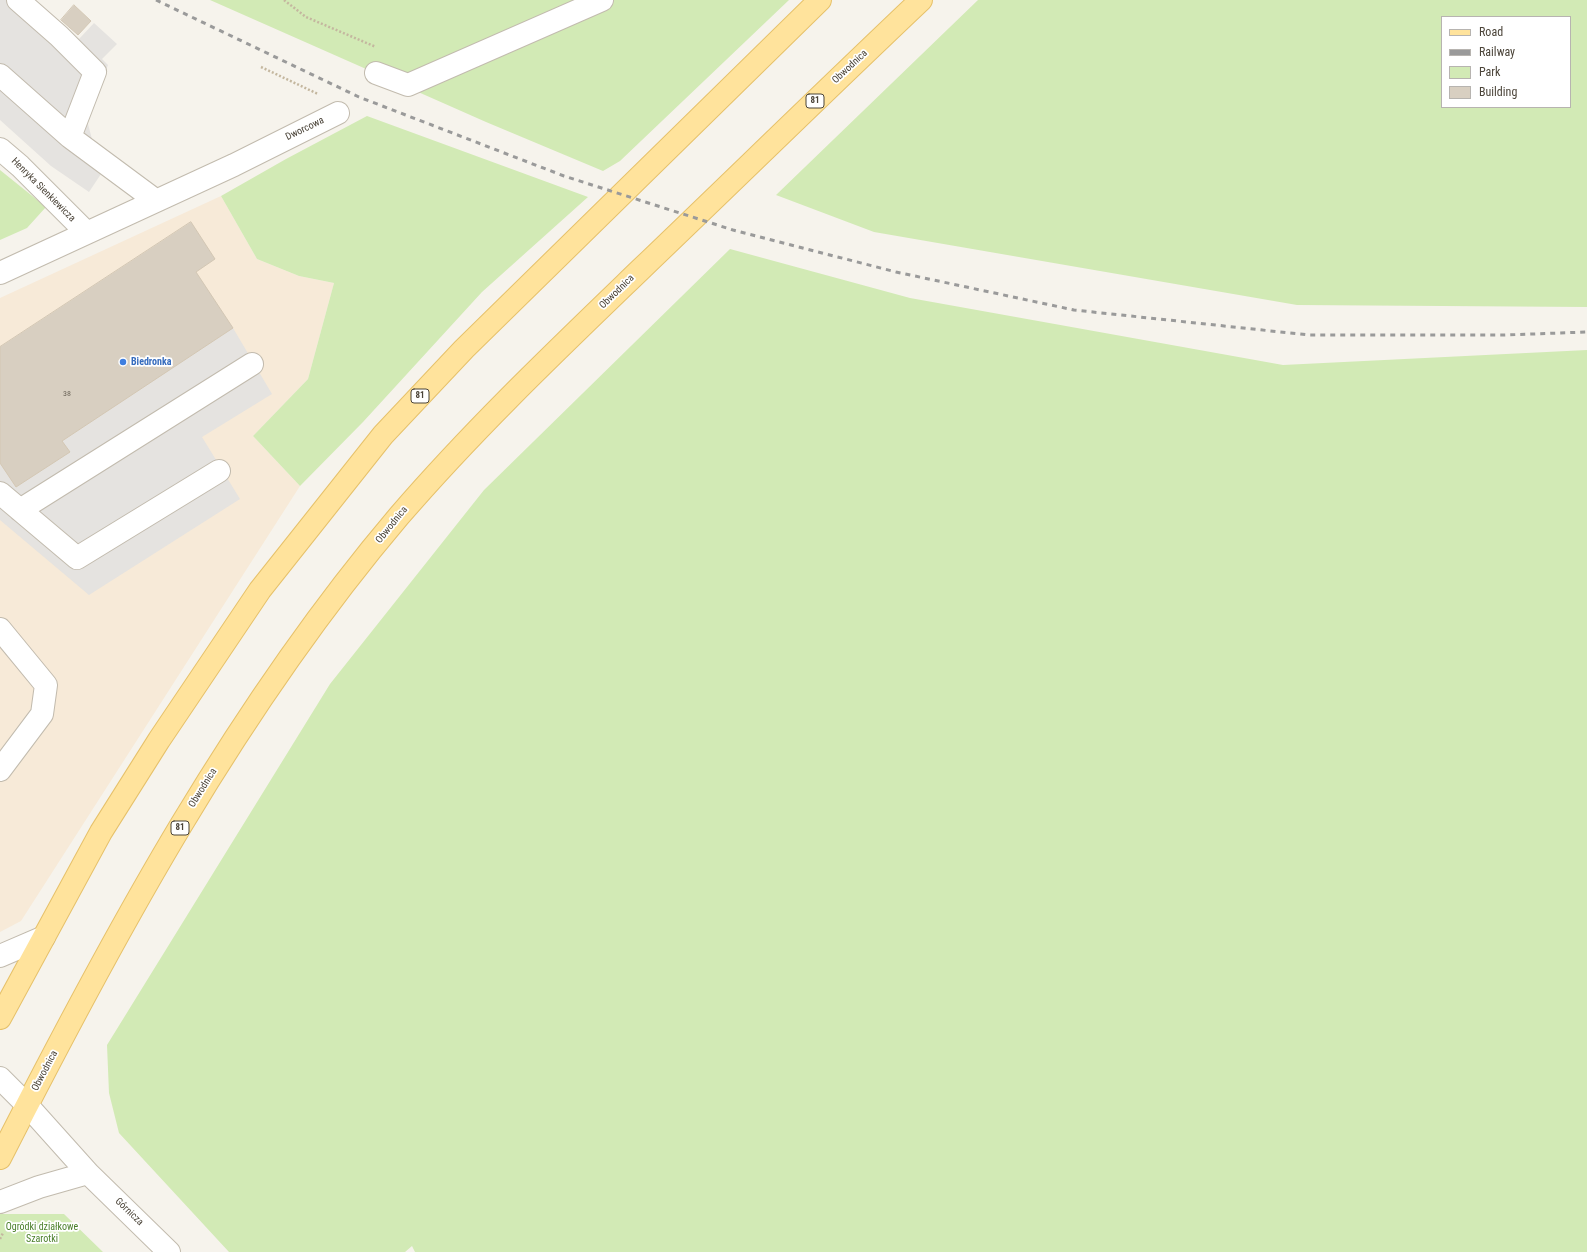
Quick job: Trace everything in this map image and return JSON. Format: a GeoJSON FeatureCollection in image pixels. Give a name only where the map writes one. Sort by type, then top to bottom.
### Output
{"type":"FeatureCollection","features":[{"type":"Feature","properties":{"kind":"main road","name":"81"},"geometry":{"type":"LineString","coordinates":[[0,1018],[101,832],[160,740],[260,590],[384,435],[469,344],[820,0]]}},
{"type":"Feature","properties":{"kind":"main road","name":"Obwodnica"},"geometry":{"type":"LineString","coordinates":[[0,1158],[80,1004],[198,796],[262,695],[335,597],[397,519],[462,445],[555,352],[770,143],[921,0]]}},
{"type":"Feature","properties":{"kind":"street"},"geometry":{"type":"LineString","coordinates":[[18,0],[59,36],[95,72],[70,137]]}},
{"type":"Feature","properties":{"kind":"street"},"geometry":{"type":"LineString","coordinates":[[376,73],[408,85],[602,0]]}},
{"type":"Feature","properties":{"kind":"street"},"geometry":{"type":"LineString","coordinates":[[0,75],[70,137],[156,200]]}},
{"type":"Feature","properties":{"kind":"street","name":"Dworcowa"},"geometry":{"type":"LineString","coordinates":[[0,273],[234,165],[342,110]]}},
{"type":"Feature","properties":{"kind":"street","name":"Henryka Sienkiewicza"},"geometry":{"type":"LineString","coordinates":[[0,149],[20,166],[86,232]]}},
{"type":"Feature","properties":{"kind":"street"},"geometry":{"type":"LineString","coordinates":[[20,510],[252,364]]}},
{"type":"Feature","properties":{"kind":"street"},"geometry":{"type":"LineString","coordinates":[[0,493],[77,558],[219,471]]}},
{"type":"Feature","properties":{"kind":"street"},"geometry":{"type":"LineString","coordinates":[[0,629],[46,685],[42,714],[0,770]]}},
{"type":"Feature","properties":{"kind":"street"},"geometry":{"type":"LineString","coordinates":[[0,956],[44,937]]}},
{"type":"Feature","properties":{"kind":"street","name":"Górnicza"},"geometry":{"type":"LineString","coordinates":[[0,1078],[27,1105],[88,1173],[169,1252]]}},
{"type":"Feature","properties":{"kind":"street"},"geometry":{"type":"LineString","coordinates":[[0,1202],[39,1186],[88,1173]]}},
{"type":"Feature","properties":{"kind":"path"},"geometry":{"type":"LineString","coordinates":[[284,0],[306,17],[382,50]]}},
{"type":"Feature","properties":{"kind":"path"},"geometry":{"type":"LineString","coordinates":[[261,67],[342,110]]}},
{"type":"Feature","properties":{"kind":"path"},"geometry":{"type":"LineString","coordinates":[[0,1239],[3,1233]]}},
{"type":"Feature","properties":{"kind":"shaded area"},"geometry":{"type":"Polygon","coordinates":[[[0,0],[35,0],[79,39],[94,23],[117,44],[102,59],[108,65],[87,120],[101,174],[89,192],[51,166],[0,120],[0,0]]]}},
{"type":"Feature","properties":{"kind":"shaded area"},"geometry":{"type":"Polygon","coordinates":[[[221,196],[257,259],[299,276],[334,283],[308,379],[253,436],[300,486],[21,921],[0,932],[0,298],[221,196]]]}},
{"type":"Feature","properties":{"kind":"shaded area"},"geometry":{"type":"Polygon","coordinates":[[[233,328],[272,394],[202,437],[240,499],[89,595],[0,520],[0,463],[16,487],[70,452],[62,441],[233,328]]]}},
{"type":"Feature","properties":{"kind":"green space"},"geometry":{"type":"Polygon","coordinates":[[[210,0],[789,0],[620,161],[603,171],[486,122],[210,0]]]}},
{"type":"Feature","properties":{"kind":"green space"},"geometry":{"type":"Polygon","coordinates":[[[978,0],[1587,0],[1587,307],[1297,305],[874,232],[776,195],[978,0]]]}},
{"type":"Feature","properties":{"kind":"green space"},"geometry":{"type":"Polygon","coordinates":[[[367,116],[588,197],[482,292],[363,422],[300,486],[253,436],[308,379],[334,283],[299,276],[257,259],[221,196],[286,159],[367,116]]]}},
{"type":"Feature","properties":{"kind":"green space"},"geometry":{"type":"Polygon","coordinates":[[[0,170],[46,207],[27,228],[0,240],[0,170]]]}},
{"type":"Feature","properties":{"kind":"green space"},"geometry":{"type":"Polygon","coordinates":[[[730,249],[910,298],[1283,365],[1587,350],[1587,1252],[415,1252],[412,1246],[405,1252],[229,1252],[119,1133],[109,1093],[107,1045],[330,684],[484,490],[730,249]]]}},
{"type":"Feature","properties":{"kind":"green space","name":"Ogródki działkowe Szarotki"},"geometry":{"type":"Polygon","coordinates":[[[0,1214],[64,1214],[103,1252],[0,1252],[0,1214]]]}},
{"type":"Feature","properties":{"kind":"building"},"geometry":{"type":"Polygon","coordinates":[[[74,5],[91,21],[78,35],[61,20],[74,5]]]}},
{"type":"Feature","properties":{"kind":"building"},"geometry":{"type":"Polygon","coordinates":[[[191,222],[215,259],[196,272],[233,328],[62,441],[70,452],[16,487],[0,463],[0,347],[191,222]]]}},
{"type":"Feature","properties":{"kind":"railway"},"geometry":{"type":"LineString","coordinates":[[156,0],[359,97],[564,176],[733,230],[896,272],[1074,310],[1309,335],[1505,335],[1587,332]]}},
{"type":"Feature","properties":{"kind":"place","name":"Biedronka"},"geometry":{"type":"Point","coordinates":[123,362]}}]}
